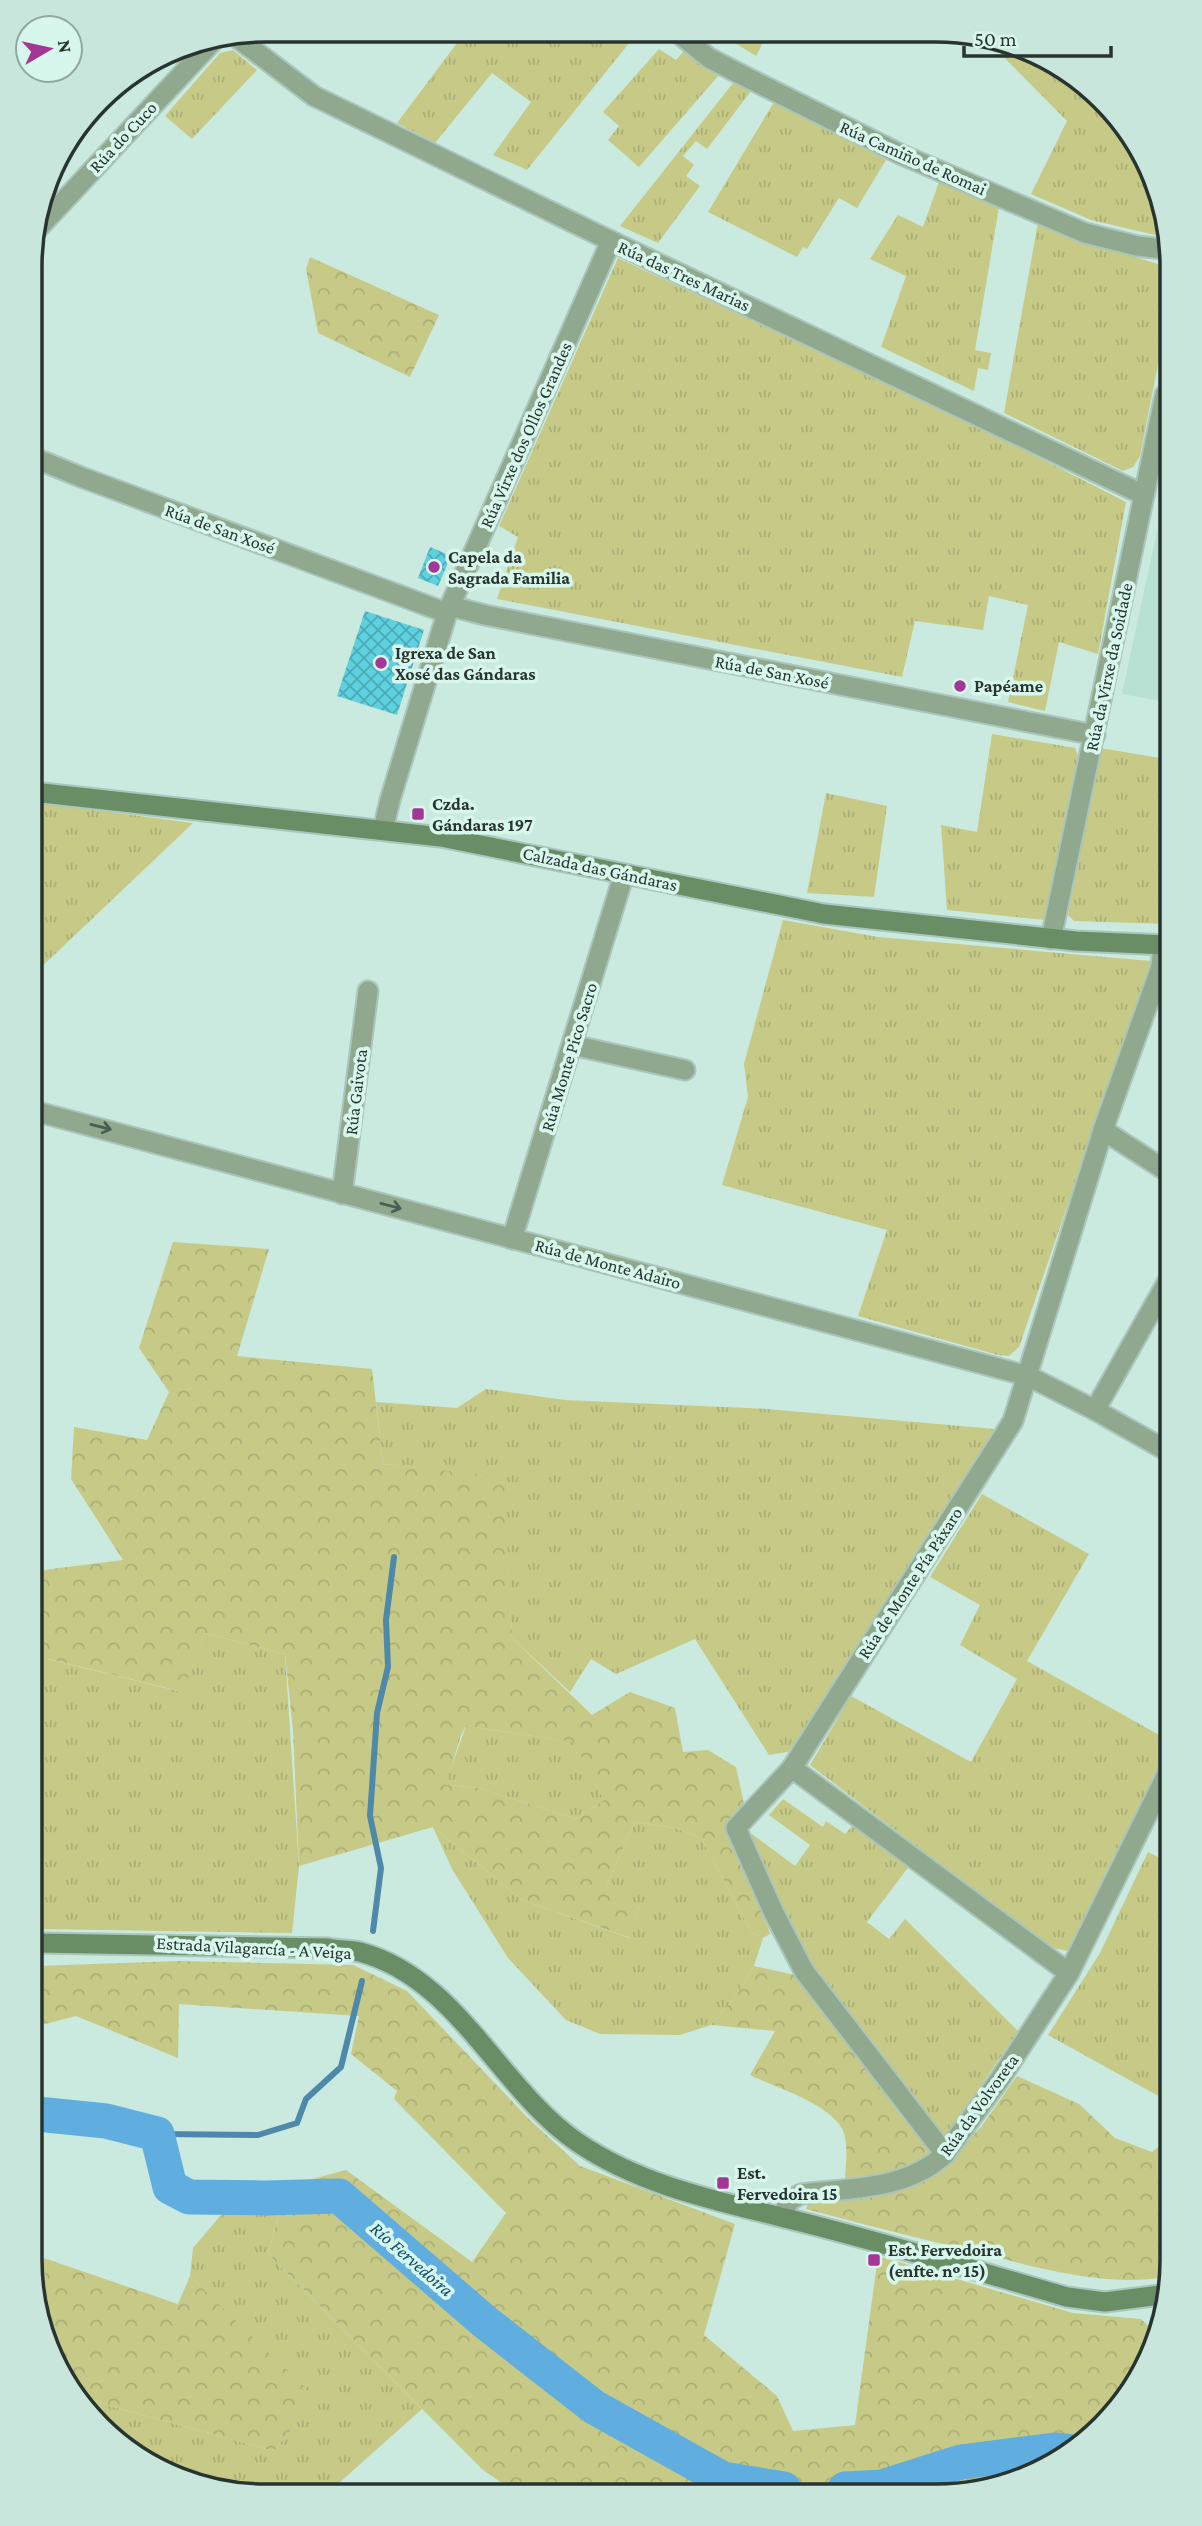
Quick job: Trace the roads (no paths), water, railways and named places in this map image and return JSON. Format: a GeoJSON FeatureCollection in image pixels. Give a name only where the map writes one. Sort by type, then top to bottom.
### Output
{"type":"FeatureCollection","features":[{"type":"Feature","properties":{"kind":"main road","name":"Calzada das Gándaras"},"geometry":{"type":"LineString","coordinates":[[42,793],[441,837],[824,914],[1051,939],[1160,945]]}},
{"type":"Feature","properties":{"kind":"main road","name":"Estrada Vilagarcía - A Veiga"},"geometry":{"type":"LineString","coordinates":[[42,1943],[328,1948],[359,1952],[405,1972],[457,2016],[543,2113],[577,2142],[644,2177],[691,2196],[785,2218],[1067,2297],[1105,2302],[1157,2295]]}},
{"type":"Feature","properties":{"kind":"street","name":"Rúa Camiño de Romai"},"geometry":{"type":"LineString","coordinates":[[691,42],[719,63],[890,149],[1086,233],[1137,246],[1159,248]]}},
{"type":"Feature","properties":{"kind":"street","name":"Rúa das Tres Marias"},"geometry":{"type":"LineString","coordinates":[[245,43],[307,92],[611,241],[1144,495]]}},
{"type":"Feature","properties":{"kind":"street","name":"Rúa do Cuco"},"geometry":{"type":"LineString","coordinates":[[48,218],[203,52]]}},
{"type":"Feature","properties":{"kind":"street","name":"Rúa Virxe dos Ollos Grandes"},"geometry":{"type":"LineString","coordinates":[[383,831],[390,800],[449,610],[611,241]]}},
{"type":"Feature","properties":{"kind":"street","name":"Rúa da Virxe da Soidade"},"geometry":{"type":"LineString","coordinates":[[1051,939],[1160,419]]}},
{"type":"Feature","properties":{"kind":"street","name":"Rúa de San Xosé"},"geometry":{"type":"LineString","coordinates":[[42,461],[449,610],[1095,735]]}},
{"type":"Feature","properties":{"kind":"street","name":"Rúa Monte Pico Sacro"},"geometry":{"type":"LineString","coordinates":[[512,1239],[624,874]]}},
{"type":"Feature","properties":{"kind":"street","name":"Rúa de Monte Pía Páxaro"},"geometry":{"type":"LineString","coordinates":[[945,2154],[804,1971],[774,1913],[736,1828],[792,1768],[1013,1421],[1103,1130],[1160,970]]}},
{"type":"Feature","properties":{"kind":"street","name":"Rúa Gaivota"},"geometry":{"type":"LineString","coordinates":[[342,1194],[368,991]]}},
{"type":"Feature","properties":{"kind":"street"},"geometry":{"type":"LineString","coordinates":[[572,1045],[685,1070]]}},
{"type":"Feature","properties":{"kind":"street","name":"Rúa de Monte Adairo"},"geometry":{"type":"LineString","coordinates":[[42,1113],[144,1138],[342,1194],[1028,1376],[1096,1410],[1160,1447]]}},
{"type":"Feature","properties":{"kind":"street"},"geometry":{"type":"LineString","coordinates":[[1103,1130],[1160,1167]]}},
{"type":"Feature","properties":{"kind":"street"},"geometry":{"type":"LineString","coordinates":[[1096,1410],[1160,1295]]}},
{"type":"Feature","properties":{"kind":"street"},"geometry":{"type":"LineString","coordinates":[[792,1768],[1069,1973]]}},
{"type":"Feature","properties":{"kind":"street","name":"Rúa da Volvoreta"},"geometry":{"type":"LineString","coordinates":[[785,2218],[788,2202],[801,2194],[900,2181],[935,2163],[945,2154],[1000,2079],[1069,1973],[1160,1788]]}},
{"type":"Feature","properties":{"kind":"waterway"},"geometry":{"type":"LineString","coordinates":[[373,1931],[381,1868],[370,1816],[377,1713],[388,1667],[386,1620],[394,1557]]}},
{"type":"Feature","properties":{"kind":"waterway"},"geometry":{"type":"LineString","coordinates":[[157,2134],[258,2135],[297,2123],[306,2099],[341,2067],[362,1981]]}},
{"type":"Feature","properties":{"kind":"waterway","name":"Río Fervedoira"},"geometry":{"type":"LineString","coordinates":[[42,2115],[106,2121],[157,2134],[170,2187],[189,2197],[339,2196],[485,2322],[594,2407],[723,2479],[754,2484]]}},
{"type":"Feature","properties":{"kind":"waterway","name":"Río Fervedoira"},"geometry":{"type":"LineString","coordinates":[[891,2484],[961,2462],[1054,2450]]}},
{"type":"Feature","properties":{"kind":"place","name":"Capela da Sagrada Familia"},"geometry":{"type":"Point","coordinates":[434,567]}},
{"type":"Feature","properties":{"kind":"place","name":"Igrexa de San Xosé das Gándaras"},"geometry":{"type":"Point","coordinates":[381,663]}},
{"type":"Feature","properties":{"kind":"place","name":"Papéame"},"geometry":{"type":"Point","coordinates":[960,686]}},
{"type":"Feature","properties":{"kind":"place","name":"Czda. Gándaras 197"},"geometry":{"type":"Point","coordinates":[418,814]}},
{"type":"Feature","properties":{"kind":"place","name":"Est. Fervedoira 15"},"geometry":{"type":"Point","coordinates":[723,2183]}},
{"type":"Feature","properties":{"kind":"place","name":"Est. Fervedoira (enfte. nº 15)"},"geometry":{"type":"Point","coordinates":[874,2260]}}]}
